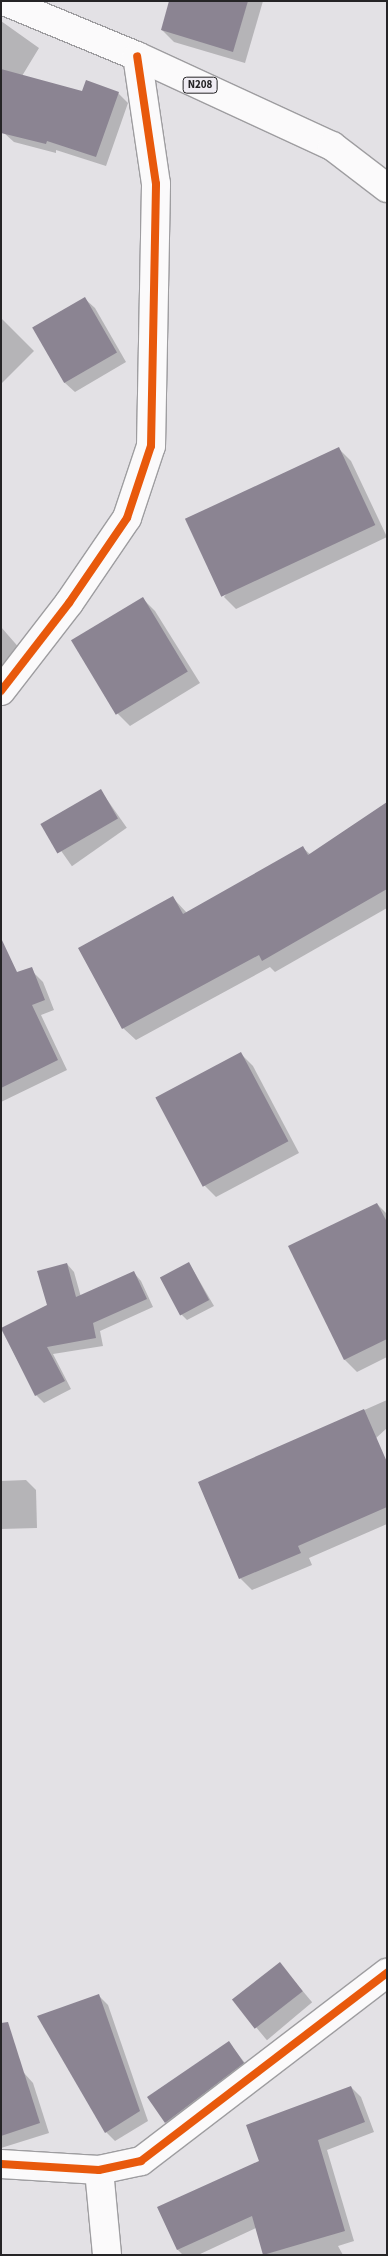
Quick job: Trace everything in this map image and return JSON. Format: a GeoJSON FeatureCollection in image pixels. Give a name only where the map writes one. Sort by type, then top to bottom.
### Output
{"type":"FeatureCollection","features":[{"type":"Feature","properties":{"kind":"main road","name":"N208"},"geometry":{"type":"LineString","coordinates":[[4,1],[137,56],[332,146],[387,188]]}},
{"type":"Feature","properties":{"kind":"main road"},"geometry":{"type":"LineString","coordinates":[[1,691],[70,603],[127,518],[151,446],[156,184],[137,56]]}},
{"type":"Feature","properties":{"kind":"main road"},"geometry":{"type":"LineString","coordinates":[[1,2164],[99,2170],[141,2161],[387,1973]]}},
{"type":"Feature","properties":{"kind":"main road"},"geometry":{"type":"LineString","coordinates":[[99,2170],[108,2255]]}},
{"type":"Feature","properties":{"kind":"building"},"geometry":{"type":"Polygon","coordinates":[[[169,1],[248,1],[233,52],[161,30],[169,1]]]}},
{"type":"Feature","properties":{"kind":"building"},"geometry":{"type":"Polygon","coordinates":[[[1,69],[82,91],[86,80],[119,92],[96,157],[47,141],[46,144],[1,133],[1,69]]]}},
{"type":"Feature","properties":{"kind":"building"},"geometry":{"type":"Polygon","coordinates":[[[85,297],[117,352],[64,383],[32,328],[85,297]]]}},
{"type":"Feature","properties":{"kind":"building"},"geometry":{"type":"Polygon","coordinates":[[[339,447],[375,525],[221,597],[185,519],[339,447]]]}},
{"type":"Feature","properties":{"kind":"building"},"geometry":{"type":"Polygon","coordinates":[[[143,597],[188,672],[116,715],[71,640],[143,597]]]}},
{"type":"Feature","properties":{"kind":"building"},"geometry":{"type":"Polygon","coordinates":[[[101,789],[118,818],[57,853],[40,824],[101,789]]]}},
{"type":"Feature","properties":{"kind":"building"},"geometry":{"type":"Polygon","coordinates":[[[387,802],[387,889],[262,961],[259,955],[122,1029],[78,948],[173,896],[183,914],[303,846],[308,855],[387,802]]]}},
{"type":"Feature","properties":{"kind":"building"},"geometry":{"type":"Polygon","coordinates":[[[1,938],[17,972],[32,967],[45,1000],[32,1005],[58,1060],[1,1088],[1,938]]]}},
{"type":"Feature","properties":{"kind":"building"},"geometry":{"type":"Polygon","coordinates":[[[241,1052],[288,1141],[203,1187],[155,1098],[241,1052]]]}},
{"type":"Feature","properties":{"kind":"building"},"geometry":{"type":"Polygon","coordinates":[[[377,1203],[387,1222],[387,1339],[344,1360],[288,1246],[377,1203]]]}},
{"type":"Feature","properties":{"kind":"building"},"geometry":{"type":"Polygon","coordinates":[[[189,1262],[209,1300],[180,1315],[160,1277],[189,1262]]]}},
{"type":"Feature","properties":{"kind":"building"},"geometry":{"type":"Polygon","coordinates":[[[67,1263],[76,1297],[134,1271],[147,1299],[93,1323],[96,1338],[47,1347],[65,1381],[35,1396],[1,1328],[47,1305],[37,1271],[67,1263]]]}},
{"type":"Feature","properties":{"kind":"building"},"geometry":{"type":"Polygon","coordinates":[[[364,1409],[387,1462],[387,1507],[298,1546],[301,1553],[239,1579],[198,1482],[364,1409]]]}},
{"type":"Feature","properties":{"kind":"building"},"geometry":{"type":"Polygon","coordinates":[[[280,1962],[303,1991],[255,2029],[232,2000],[280,1962]]]}},
{"type":"Feature","properties":{"kind":"building"},"geometry":{"type":"Polygon","coordinates":[[[99,1994],[140,2111],[105,2133],[37,2016],[99,1994]]]}},
{"type":"Feature","properties":{"kind":"building"},"geometry":{"type":"Polygon","coordinates":[[[8,2022],[40,2123],[1,2136],[1,2023],[8,2022]]]}},
{"type":"Feature","properties":{"kind":"building"},"geometry":{"type":"Polygon","coordinates":[[[229,2041],[244,2063],[165,2123],[147,2097],[229,2041]]]}},
{"type":"Feature","properties":{"kind":"building"},"geometry":{"type":"Polygon","coordinates":[[[351,2086],[365,2122],[318,2140],[345,2231],[263,2255],[252,2216],[177,2250],[157,2207],[259,2161],[246,2125],[351,2086]]]}},
{"type":"Feature","properties":{"kind":"cycle path"},"geometry":{"type":"LineString","coordinates":[[1,691],[69,603],[127,518],[151,446],[156,184],[137,56]]}},
{"type":"Feature","properties":{"kind":"cycle path"},"geometry":{"type":"LineString","coordinates":[[1,2164],[99,2170],[141,2161],[387,1973]]}}]}
